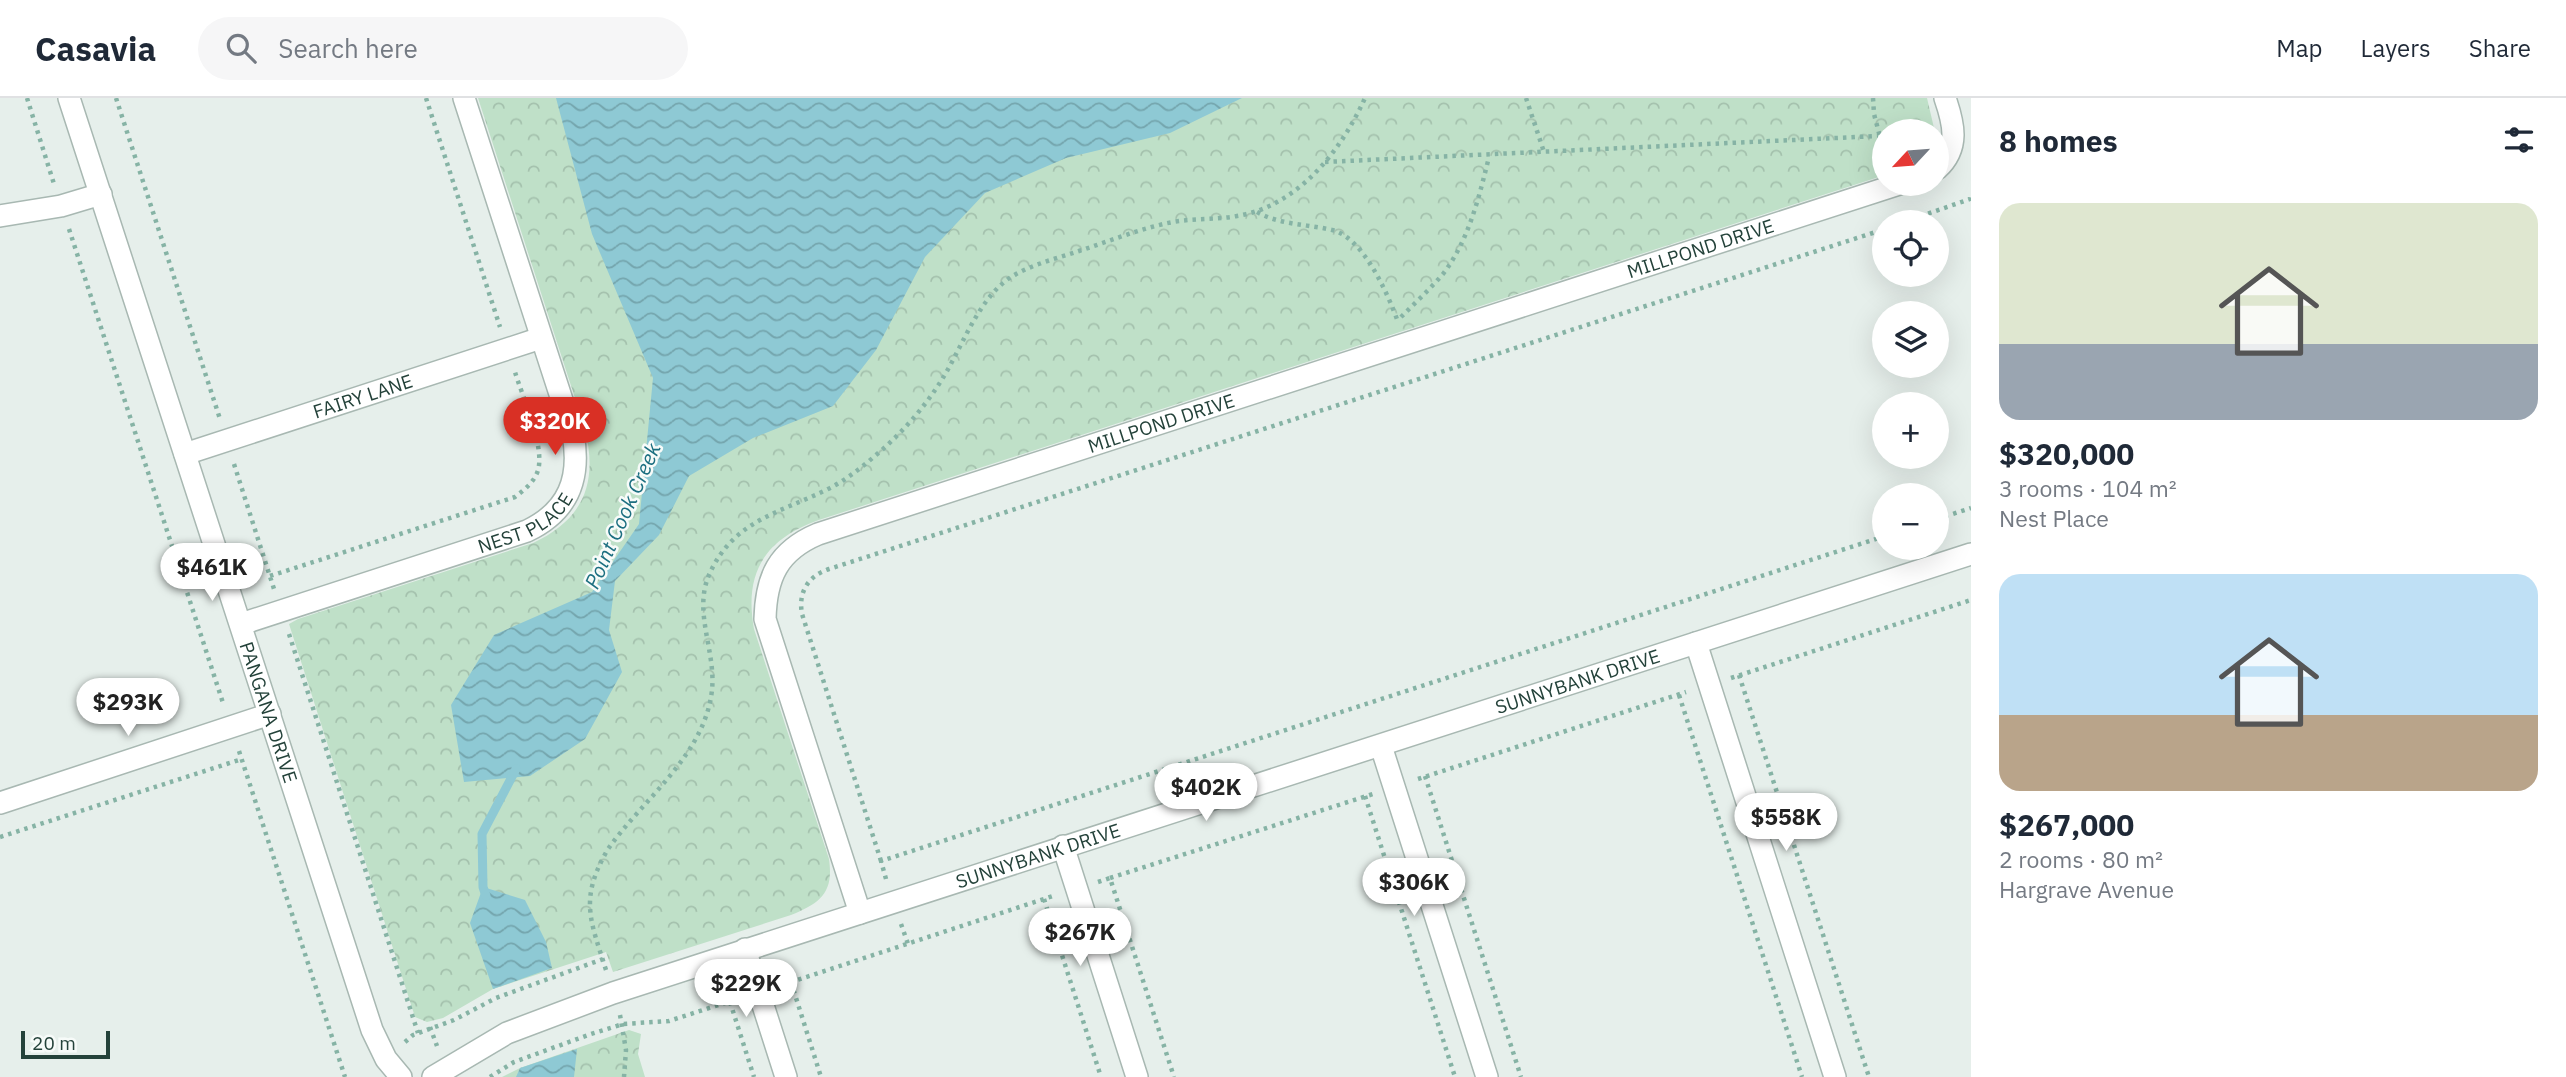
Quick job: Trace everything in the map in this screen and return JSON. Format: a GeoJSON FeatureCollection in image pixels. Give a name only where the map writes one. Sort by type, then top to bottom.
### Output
{"type":"FeatureCollection","features":[{"type":"Feature","properties":{"kind":"street","name":"NEST PLACE"},"geometry":{"type":"LineString","coordinates":[[241,624],[511,536],[552,516],[570,491],[575,474],[573,434],[464,98]]}},
{"type":"Feature","properties":{"kind":"street"},"geometry":{"type":"LineString","coordinates":[[1945,98],[1961,154]]}},
{"type":"Feature","properties":{"kind":"street","name":"PANGANA DRIVE"},"geometry":{"type":"LineString","coordinates":[[71,99],[372,1030],[386,1059],[401,1077]]}},
{"type":"Feature","properties":{"kind":"street","name":"MILLPOND DRIVE"},"geometry":{"type":"LineString","coordinates":[[860,912],[765,619],[771,579],[783,557],[793,547],[818,534],[1872,193]]}},
{"type":"Feature","properties":{"kind":"street"},"geometry":{"type":"LineString","coordinates":[[0,216],[61,206],[101,194]]}},
{"type":"Feature","properties":{"kind":"street","name":"FAIRY LANE"},"geometry":{"type":"LineString","coordinates":[[185,454],[541,338]]}},
{"type":"Feature","properties":{"kind":"street","name":"SUNNYBANK DRIVE"},"geometry":{"type":"LineString","coordinates":[[433,1077],[482,1046],[533,1022],[745,949],[1971,554]]}},
{"type":"Feature","properties":{"kind":"street"},"geometry":{"type":"LineString","coordinates":[[1696,643],[1835,1077]]}},
{"type":"Feature","properties":{"kind":"street"},"geometry":{"type":"LineString","coordinates":[[0,803],[270,714]]}},
{"type":"Feature","properties":{"kind":"street"},"geometry":{"type":"LineString","coordinates":[[1381,746],[1487,1077]]}},
{"type":"Feature","properties":{"kind":"street"},"geometry":{"type":"LineString","coordinates":[[1063,846],[1137,1077]]}},
{"type":"Feature","properties":{"kind":"street"},"geometry":{"type":"LineString","coordinates":[[745,949],[786,1077]]}},
{"type":"Feature","properties":{"kind":"path"},"geometry":{"type":"LineString","coordinates":[[27,98],[345,1077]]}},
{"type":"Feature","properties":{"kind":"path"},"geometry":{"type":"LineString","coordinates":[[116,98],[418,1033]]}},
{"type":"Feature","properties":{"kind":"path"},"geometry":{"type":"LineString","coordinates":[[430,1027],[454,1020],[496,998],[603,959],[590,918],[588,900],[592,884],[598,865],[608,849],[687,751],[709,709],[711,662],[703,593],[715,564],[733,537],[748,526],[842,482],[886,446],[941,382],[972,326],[996,291],[1019,273],[1154,226],[1256,212],[1293,191],[1324,162],[1340,144],[1365,98]]}},
{"type":"Feature","properties":{"kind":"path"},"geometry":{"type":"LineString","coordinates":[[1526,98],[1544,152]]}},
{"type":"Feature","properties":{"kind":"path"},"geometry":{"type":"LineString","coordinates":[[1873,98],[1876,119]]}},
{"type":"Feature","properties":{"kind":"path"},"geometry":{"type":"LineString","coordinates":[[1324,162],[1872,136]]}},
{"type":"Feature","properties":{"kind":"path"},"geometry":{"type":"LineString","coordinates":[[1398,320],[1444,272],[1456,252],[1477,206],[1489,156]]}},
{"type":"Feature","properties":{"kind":"path"},"geometry":{"type":"LineString","coordinates":[[1939,210],[1970,199],[1971,195]]}},
{"type":"Feature","properties":{"kind":"path"},"geometry":{"type":"LineString","coordinates":[[1256,212],[1274,220],[1341,233],[1366,258],[1398,320],[1416,379]]}},
{"type":"Feature","properties":{"kind":"path"},"geometry":{"type":"LineString","coordinates":[[908,944],[802,614],[800,604],[803,592],[813,577],[842,565],[1872,233]]}},
{"type":"Feature","properties":{"kind":"path"},"geometry":{"type":"LineString","coordinates":[[1949,515],[1971,508]]}},
{"type":"Feature","properties":{"kind":"path"},"geometry":{"type":"LineString","coordinates":[[881,861],[1872,540]]}},
{"type":"Feature","properties":{"kind":"path"},"geometry":{"type":"LineString","coordinates":[[489,1077],[514,1062],[623,1024],[669,1021],[730,1002],[1971,600]]}},
{"type":"Feature","properties":{"kind":"path"},"geometry":{"type":"LineString","coordinates":[[1739,675],[1868,1077]]}},
{"type":"Feature","properties":{"kind":"path"},"geometry":{"type":"LineString","coordinates":[[1679,695],[1802,1077]]}},
{"type":"Feature","properties":{"kind":"path"},"geometry":{"type":"LineString","coordinates":[[0,837],[242,759]]}},
{"type":"Feature","properties":{"kind":"path"},"geometry":{"type":"LineString","coordinates":[[1425,776],[1521,1077]]}},
{"type":"Feature","properties":{"kind":"path"},"geometry":{"type":"LineString","coordinates":[[1366,796],[1455,1077]]}},
{"type":"Feature","properties":{"kind":"path"},"geometry":{"type":"LineString","coordinates":[[1110,878],[1174,1077]]}},
{"type":"Feature","properties":{"kind":"path"},"geometry":{"type":"LineString","coordinates":[[1044,900],[1101,1077]]}},
{"type":"Feature","properties":{"kind":"path"},"geometry":{"type":"LineString","coordinates":[[791,982],[821,1077]]}},
{"type":"Feature","properties":{"kind":"path"},"geometry":{"type":"LineString","coordinates":[[730,1002],[754,1077]]}},
{"type":"Feature","properties":{"kind":"path"},"geometry":{"type":"LineString","coordinates":[[623,1024],[626,1050],[624,1077]]}},
{"type":"Feature","properties":{"kind":"green space"},"geometry":{"type":"Polygon","coordinates":[[[478,98],[1927,98],[1932,119],[1872,119],[1872,179],[825,518],[789,534],[764,557],[757,572],[752,607],[754,629],[829,859],[829,880],[823,895],[810,906],[791,915],[613,972],[606,952],[493,989],[443,1018],[427,1022],[415,1017],[289,624],[533,543],[550,533],[575,511],[583,497],[590,466],[585,429],[478,98]]]}},
{"type":"Feature","properties":{"kind":"green space"},"geometry":{"type":"Polygon","coordinates":[[[629,1030],[641,1034],[638,1054],[645,1077],[502,1077],[520,1068],[629,1030]]]}},
{"type":"Feature","properties":{"kind":"water"},"geometry":{"type":"Polygon","coordinates":[[[556,98],[1242,98],[1170,133],[1066,158],[985,193],[925,257],[876,350],[833,406],[753,438],[689,476],[659,535],[615,581],[609,630],[622,672],[585,739],[530,776],[464,782],[451,705],[494,635],[592,592],[639,524],[653,378],[592,234],[556,98]]]}},
{"type":"Feature","properties":{"kind":"water"},"geometry":{"type":"Polygon","coordinates":[[[483,887],[525,900],[546,942],[552,968],[493,989],[470,923],[483,887]]]}},
{"type":"Feature","properties":{"kind":"water"},"geometry":{"type":"Polygon","coordinates":[[[577,1049],[574,1077],[516,1077],[520,1068],[577,1049]]]}},
{"type":"Feature","properties":{"kind":"waterway","name":"Point Cook Creek"},"geometry":{"type":"LineString","coordinates":[[486,896],[483,887],[482,834],[516,769]]}}]}
